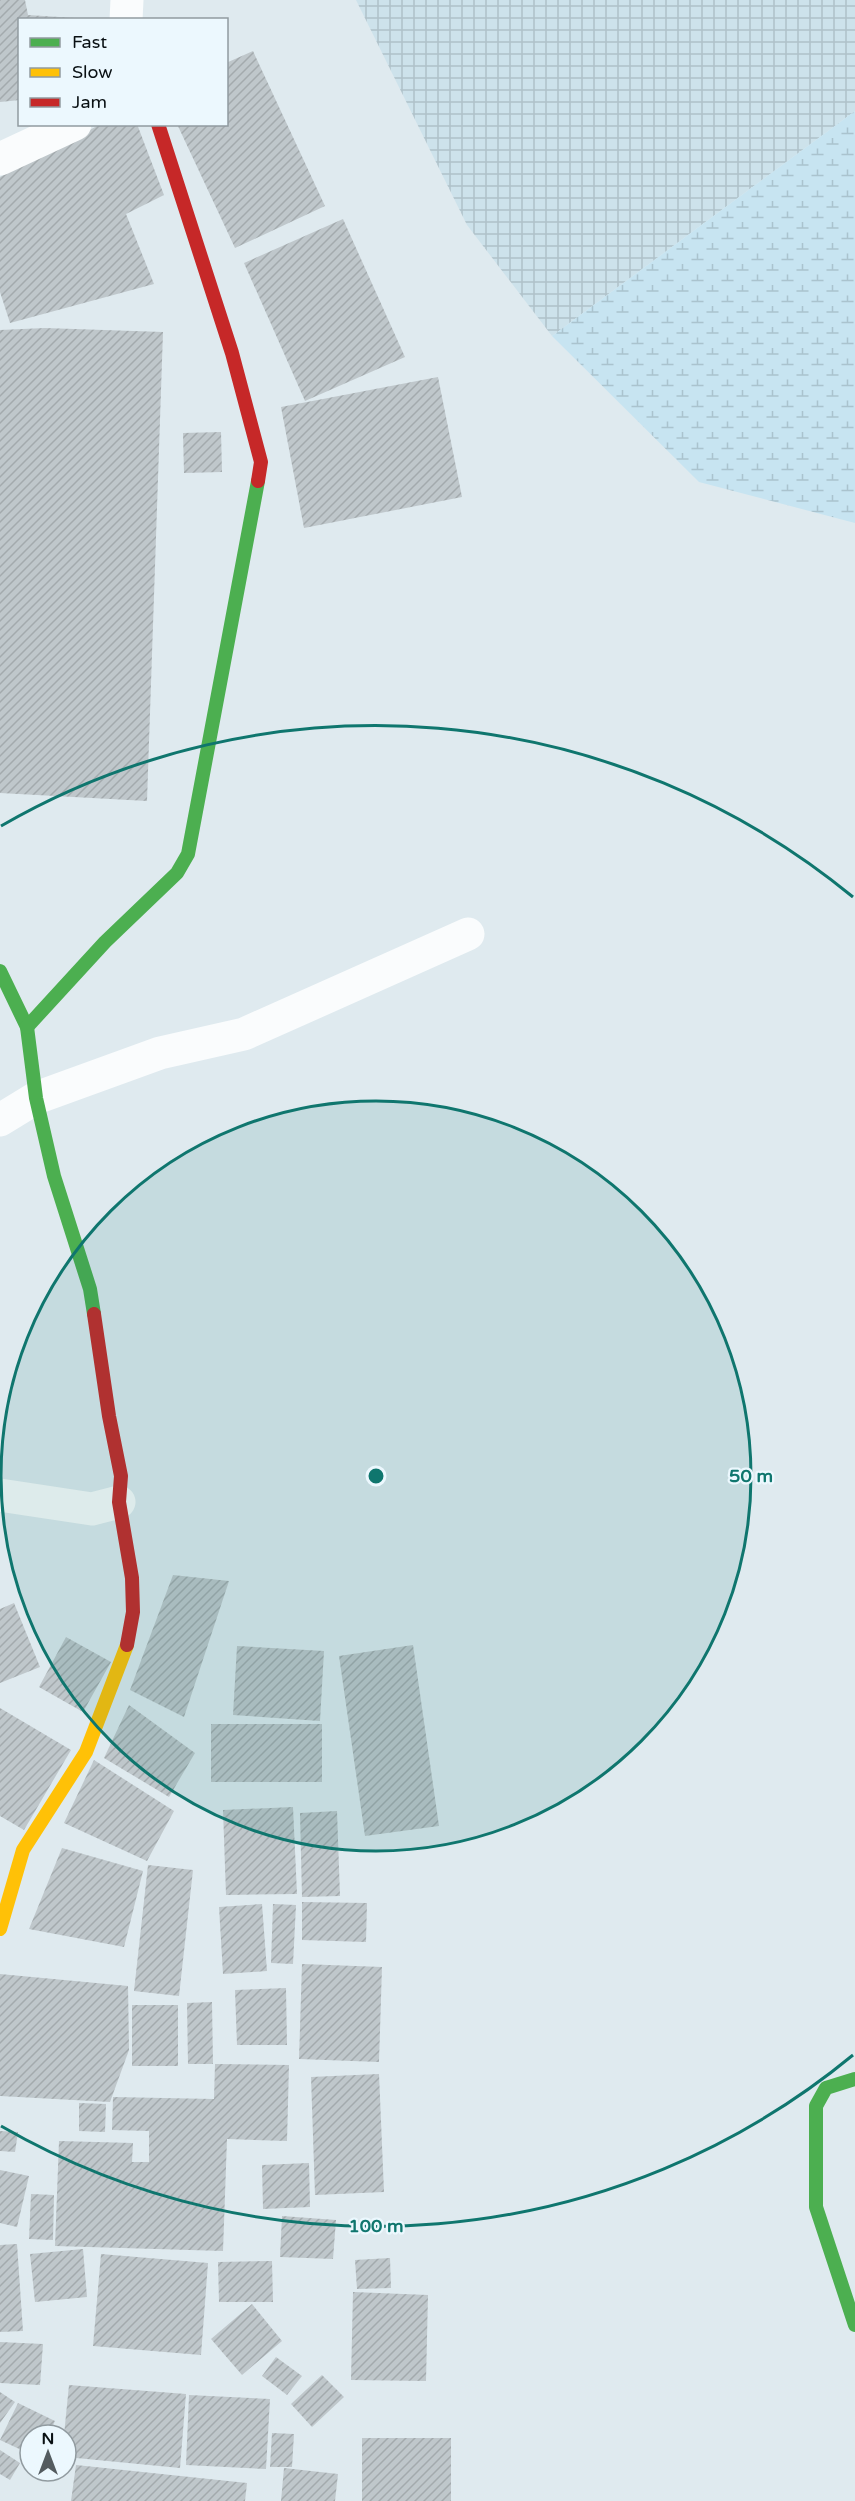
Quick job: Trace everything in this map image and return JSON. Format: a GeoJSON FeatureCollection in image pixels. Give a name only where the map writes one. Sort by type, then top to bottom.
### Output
{"type":"FeatureCollection","features":[{"type":"Feature","properties":{"kind":"street"},"geometry":{"type":"LineString","coordinates":[[126,18],[127,0]]}},
{"type":"Feature","properties":{"kind":"street"},"geometry":{"type":"LineString","coordinates":[[0,159],[71,126]]}},
{"type":"Feature","properties":{"kind":"street"},"geometry":{"type":"LineString","coordinates":[[27,1027],[105,942],[177,873],[188,854],[261,462],[232,353],[159,126]]}},
{"type":"Feature","properties":{"kind":"street"},"geometry":{"type":"LineString","coordinates":[[0,1120],[36,1098],[160,1053],[244,1034],[468,934]]}},
{"type":"Feature","properties":{"kind":"street"},"geometry":{"type":"LineString","coordinates":[[0,971],[27,1027],[36,1098],[54,1176],[90,1289],[109,1416],[121,1476],[118,1502],[132,1578],[133,1612],[127,1646],[86,1752],[23,1850],[0,1929]]}},
{"type":"Feature","properties":{"kind":"street"},"geometry":{"type":"LineString","coordinates":[[0,1495],[92,1509],[118,1502]]}},
{"type":"Feature","properties":{"kind":"street"},"geometry":{"type":"LineString","coordinates":[[855,2079],[831,2085],[822,2091],[816,2106],[816,2207],[849,2285],[855,2325]]}},
{"type":"Feature","properties":{"kind":"shaded area"},"geometry":{"type":"Polygon","coordinates":[[[356,0],[855,0],[855,111],[552,336],[467,225],[356,0]]]}},
{"type":"Feature","properties":{"kind":"green space"},"geometry":{"type":"Polygon","coordinates":[[[855,111],[855,523],[699,482],[552,336],[855,111]]]}},
{"type":"Feature","properties":{"kind":"building"},"geometry":{"type":"Polygon","coordinates":[[[0,0],[25,0],[28,15],[75,18],[18,18],[18,100],[0,102],[0,0]]]}},
{"type":"Feature","properties":{"kind":"building"},"geometry":{"type":"Polygon","coordinates":[[[253,51],[325,206],[235,248],[178,126],[228,126],[228,62],[253,51]]]}},
{"type":"Feature","properties":{"kind":"building"},"geometry":{"type":"Polygon","coordinates":[[[97,126],[138,126],[164,195],[126,214],[154,284],[10,323],[0,292],[0,177],[97,126]]]}},
{"type":"Feature","properties":{"kind":"building"},"geometry":{"type":"Polygon","coordinates":[[[343,219],[405,357],[305,401],[244,263],[343,219]]]}},
{"type":"Feature","properties":{"kind":"building"},"geometry":{"type":"Polygon","coordinates":[[[45,328],[163,332],[147,801],[0,793],[0,330],[45,328]]]}},
{"type":"Feature","properties":{"kind":"building"},"geometry":{"type":"Polygon","coordinates":[[[438,377],[462,497],[304,528],[281,407],[438,377]]]}},
{"type":"Feature","properties":{"kind":"building"},"geometry":{"type":"Polygon","coordinates":[[[221,432],[222,472],[184,473],[183,433],[221,432]]]}},
{"type":"Feature","properties":{"kind":"building"},"geometry":{"type":"Polygon","coordinates":[[[173,1575],[229,1581],[184,1717],[130,1690],[173,1575]]]}},
{"type":"Feature","properties":{"kind":"building"},"geometry":{"type":"Polygon","coordinates":[[[14,1603],[40,1667],[0,1683],[0,1609],[14,1603]]]}},
{"type":"Feature","properties":{"kind":"building"},"geometry":{"type":"Polygon","coordinates":[[[66,1637],[111,1662],[83,1712],[39,1687],[66,1637]]]}},
{"type":"Feature","properties":{"kind":"building"},"geometry":{"type":"Polygon","coordinates":[[[413,1645],[439,1826],[365,1836],[339,1656],[413,1645]]]}},
{"type":"Feature","properties":{"kind":"building"},"geometry":{"type":"Polygon","coordinates":[[[237,1646],[324,1651],[320,1721],[233,1715],[237,1646]]]}},
{"type":"Feature","properties":{"kind":"building"},"geometry":{"type":"Polygon","coordinates":[[[129,1705],[195,1753],[169,1797],[104,1758],[129,1705]]]}},
{"type":"Feature","properties":{"kind":"building"},"geometry":{"type":"Polygon","coordinates":[[[0,1708],[71,1750],[24,1830],[0,1816],[0,1708]]]}},
{"type":"Feature","properties":{"kind":"building"},"geometry":{"type":"Polygon","coordinates":[[[211,1724],[322,1724],[322,1782],[211,1782],[211,1724]]]}},
{"type":"Feature","properties":{"kind":"building"},"geometry":{"type":"Polygon","coordinates":[[[94,1760],[174,1811],[147,1861],[64,1823],[94,1760]]]}},
{"type":"Feature","properties":{"kind":"building"},"geometry":{"type":"Polygon","coordinates":[[[293,1807],[297,1894],[226,1895],[223,1810],[293,1807]]]}},
{"type":"Feature","properties":{"kind":"building"},"geometry":{"type":"Polygon","coordinates":[[[337,1811],[340,1896],[302,1897],[300,1813],[337,1811]]]}},
{"type":"Feature","properties":{"kind":"building"},"geometry":{"type":"Polygon","coordinates":[[[62,1848],[143,1871],[124,1947],[29,1929],[62,1848]]]}},
{"type":"Feature","properties":{"kind":"building"},"geometry":{"type":"Polygon","coordinates":[[[148,1865],[193,1870],[179,1996],[134,1991],[148,1865]]]}},
{"type":"Feature","properties":{"kind":"building"},"geometry":{"type":"Polygon","coordinates":[[[302,1902],[367,1903],[366,1942],[302,1940],[302,1902]]]}},
{"type":"Feature","properties":{"kind":"building"},"geometry":{"type":"Polygon","coordinates":[[[262,1904],[267,1971],[223,1974],[219,1907],[262,1904]]]}},
{"type":"Feature","properties":{"kind":"building"},"geometry":{"type":"Polygon","coordinates":[[[273,1904],[296,1905],[293,1964],[271,1963],[273,1904]]]}},
{"type":"Feature","properties":{"kind":"building"},"geometry":{"type":"Polygon","coordinates":[[[302,1964],[382,1967],[379,2062],[299,2059],[302,1964]]]}},
{"type":"Feature","properties":{"kind":"building"},"geometry":{"type":"Polygon","coordinates":[[[0,1974],[128,1986],[129,2050],[110,2102],[0,2096],[0,1974]]]}},
{"type":"Feature","properties":{"kind":"building"},"geometry":{"type":"Polygon","coordinates":[[[286,1988],[287,2045],[237,2045],[235,1990],[286,1988]]]}},
{"type":"Feature","properties":{"kind":"building"},"geometry":{"type":"Polygon","coordinates":[[[212,2002],[213,2064],[188,2064],[187,2003],[212,2002]]]}},
{"type":"Feature","properties":{"kind":"building"},"geometry":{"type":"Polygon","coordinates":[[[132,2005],[178,2005],[178,2066],[132,2066],[132,2005]]]}},
{"type":"Feature","properties":{"kind":"building"},"geometry":{"type":"Polygon","coordinates":[[[215,2064],[289,2065],[287,2141],[227,2139],[223,2251],[55,2246],[59,2141],[133,2143],[132,2162],[149,2162],[149,2131],[112,2130],[113,2097],[214,2099],[215,2064]]]}},
{"type":"Feature","properties":{"kind":"building"},"geometry":{"type":"Polygon","coordinates":[[[379,2074],[384,2192],[315,2195],[311,2077],[379,2074]]]}},
{"type":"Feature","properties":{"kind":"building"},"geometry":{"type":"Polygon","coordinates":[[[79,2103],[106,2104],[105,2132],[79,2131],[79,2103]]]}},
{"type":"Feature","properties":{"kind":"building"},"geometry":{"type":"Polygon","coordinates":[[[0,2131],[18,2132],[15,2152],[0,2151],[0,2131]]]}},
{"type":"Feature","properties":{"kind":"building"},"geometry":{"type":"Polygon","coordinates":[[[309,2163],[310,2207],[263,2209],[262,2165],[309,2163]]]}},
{"type":"Feature","properties":{"kind":"building"},"geometry":{"type":"Polygon","coordinates":[[[0,2170],[29,2176],[17,2227],[0,2223],[0,2170]]]}},
{"type":"Feature","properties":{"kind":"building"},"geometry":{"type":"Polygon","coordinates":[[[31,2194],[54,2195],[53,2240],[29,2239],[31,2194]]]}},
{"type":"Feature","properties":{"kind":"building"},"geometry":{"type":"Polygon","coordinates":[[[282,2216],[336,2220],[333,2259],[280,2257],[282,2216]]]}},
{"type":"Feature","properties":{"kind":"building"},"geometry":{"type":"Polygon","coordinates":[[[17,2244],[23,2331],[0,2332],[0,2245],[17,2244]]]}},
{"type":"Feature","properties":{"kind":"building"},"geometry":{"type":"Polygon","coordinates":[[[83,2249],[87,2297],[35,2302],[30,2254],[83,2249]]]}},
{"type":"Feature","properties":{"kind":"building"},"geometry":{"type":"Polygon","coordinates":[[[101,2254],[208,2263],[201,2355],[93,2346],[101,2254]]]}},
{"type":"Feature","properties":{"kind":"building"},"geometry":{"type":"Polygon","coordinates":[[[390,2258],[391,2288],[357,2289],[355,2260],[390,2258]]]}},
{"type":"Feature","properties":{"kind":"building"},"geometry":{"type":"Polygon","coordinates":[[[272,2261],[273,2302],[219,2302],[218,2262],[272,2261]]]}},
{"type":"Feature","properties":{"kind":"building"},"geometry":{"type":"Polygon","coordinates":[[[353,2292],[428,2295],[426,2381],[351,2380],[353,2292]]]}},
{"type":"Feature","properties":{"kind":"building"},"geometry":{"type":"Polygon","coordinates":[[[252,2304],[282,2341],[242,2375],[211,2339],[252,2304]]]}},
{"type":"Feature","properties":{"kind":"building"},"geometry":{"type":"Polygon","coordinates":[[[0,2342],[43,2344],[40,2385],[0,2383],[0,2342]]]}},
{"type":"Feature","properties":{"kind":"building"},"geometry":{"type":"Polygon","coordinates":[[[276,2357],[302,2376],[287,2395],[262,2376],[276,2357]]]}},
{"type":"Feature","properties":{"kind":"building"},"geometry":{"type":"Polygon","coordinates":[[[322,2375],[344,2397],[312,2427],[291,2404],[322,2375]]]}},
{"type":"Feature","properties":{"kind":"building"},"geometry":{"type":"Polygon","coordinates":[[[69,2385],[186,2394],[180,2468],[78,2458],[78,2423],[65,2423],[69,2385]]]}},
{"type":"Feature","properties":{"kind":"building"},"geometry":{"type":"Polygon","coordinates":[[[0,2392],[15,2402],[0,2423],[0,2392]]]}},
{"type":"Feature","properties":{"kind":"building"},"geometry":{"type":"Polygon","coordinates":[[[189,2395],[270,2399],[266,2469],[186,2465],[189,2395]]]}},
{"type":"Feature","properties":{"kind":"building"},"geometry":{"type":"Polygon","coordinates":[[[18,2403],[55,2421],[54,2423],[18,2423],[18,2448],[0,2440],[18,2403]]]}},
{"type":"Feature","properties":{"kind":"building"},"geometry":{"type":"Polygon","coordinates":[[[272,2433],[294,2434],[292,2467],[270,2467],[272,2433]]]}},
{"type":"Feature","properties":{"kind":"building"},"geometry":{"type":"Polygon","coordinates":[[[362,2438],[451,2438],[451,2501],[362,2501],[362,2438]]]}},
{"type":"Feature","properties":{"kind":"building"},"geometry":{"type":"Polygon","coordinates":[[[0,2450],[18,2462],[18,2466],[10,2480],[0,2474],[0,2450]]]}},
{"type":"Feature","properties":{"kind":"building"},"geometry":{"type":"Polygon","coordinates":[[[78,2465],[247,2483],[245,2501],[71,2501],[74,2483],[78,2483],[78,2465]]]}},
{"type":"Feature","properties":{"kind":"building"},"geometry":{"type":"Polygon","coordinates":[[[284,2468],[338,2474],[335,2501],[281,2501],[284,2468]]]}},
{"type":"Feature","properties":{"kind":"traffic: fast"},"geometry":{"type":"LineString","coordinates":[[27,1027],[105,942],[177,873],[188,854],[258,481]]}},
{"type":"Feature","properties":{"kind":"traffic: fast"},"geometry":{"type":"LineString","coordinates":[[0,971],[27,1027],[36,1098],[54,1176],[90,1289],[94,1314]]}},
{"type":"Feature","properties":{"kind":"traffic: fast"},"geometry":{"type":"LineString","coordinates":[[855,2079],[826,2088],[816,2106],[816,2207],[855,2325]]}},
{"type":"Feature","properties":{"kind":"traffic: slow"},"geometry":{"type":"LineString","coordinates":[[0,1929],[23,1850],[86,1752],[127,1645]]}},
{"type":"Feature","properties":{"kind":"traffic: jam"},"geometry":{"type":"LineString","coordinates":[[159,126],[232,353],[261,462],[258,481]]}},
{"type":"Feature","properties":{"kind":"traffic: jam"},"geometry":{"type":"LineString","coordinates":[[94,1314],[109,1416],[121,1476],[119,1502],[132,1578],[133,1612],[127,1645]]}}]}
